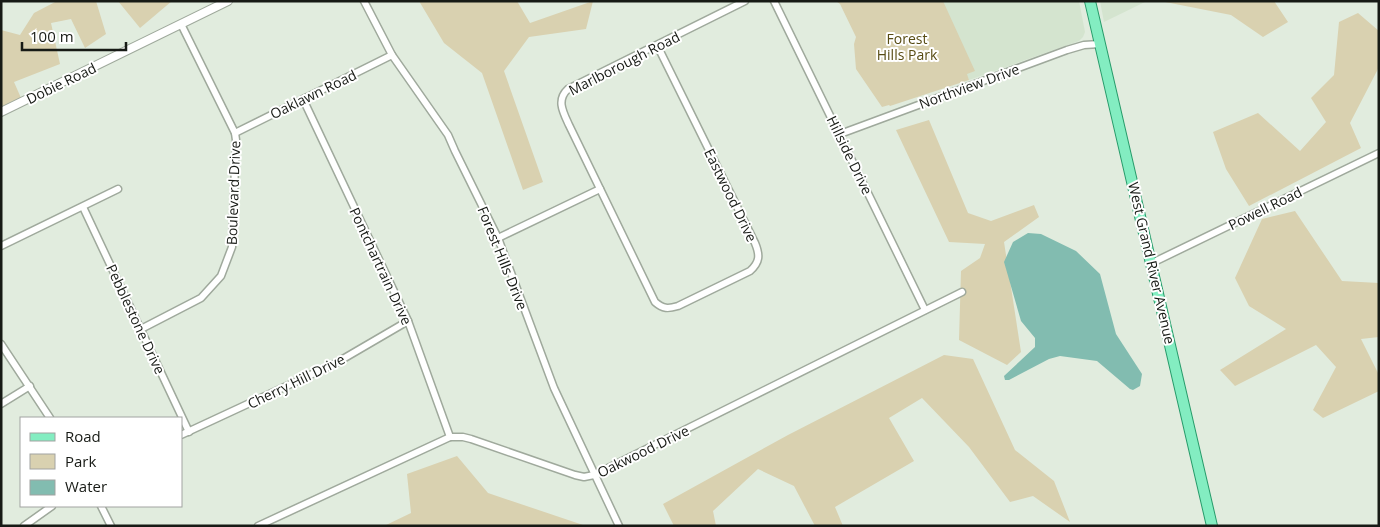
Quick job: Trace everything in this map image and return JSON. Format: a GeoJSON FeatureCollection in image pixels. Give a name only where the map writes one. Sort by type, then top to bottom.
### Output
{"type":"FeatureCollection","features":[{"type":"Feature","properties":{"kind":"main road","name":"West Grand River Avenue"},"geometry":{"type":"LineString","coordinates":[[1090,1],[1212,526]]}},
{"type":"Feature","properties":{"kind":"street","name":"Dobie Road"},"geometry":{"type":"LineString","coordinates":[[1,112],[228,1]]}},
{"type":"Feature","properties":{"kind":"street","name":"Forest Hills Drive"},"geometry":{"type":"LineString","coordinates":[[364,1],[392,55],[448,135],[498,238],[554,388],[619,526]]}},
{"type":"Feature","properties":{"kind":"street","name":"Marlborough Road"},"geometry":{"type":"LineString","coordinates":[[600,189],[560,104],[568,89],[745,1]]}},
{"type":"Feature","properties":{"kind":"street","name":"Hillside Drive"},"geometry":{"type":"LineString","coordinates":[[774,1],[925,310]]}},
{"type":"Feature","properties":{"kind":"street","name":"Boulevard Drive"},"geometry":{"type":"LineString","coordinates":[[141,329],[201,298],[221,276],[232,247],[235,133],[181,24]]}},
{"type":"Feature","properties":{"kind":"street","name":"Northview Drive"},"geometry":{"type":"LineString","coordinates":[[840,134],[1067,50],[1100,44]]}},
{"type":"Feature","properties":{"kind":"street","name":"Eastwood Drive"},"geometry":{"type":"LineString","coordinates":[[600,189],[655,302],[660,307],[670,309],[678,306],[750,271],[757,264],[759,255],[755,243],[657,45]]}},
{"type":"Feature","properties":{"kind":"street","name":"Oaklawn Road"},"geometry":{"type":"LineString","coordinates":[[235,133],[392,55]]}},
{"type":"Feature","properties":{"kind":"street","name":"Pontchartrain Drive"},"geometry":{"type":"LineString","coordinates":[[302,99],[408,321],[450,437]]}},
{"type":"Feature","properties":{"kind":"street","name":"Powell Road"},"geometry":{"type":"LineString","coordinates":[[1152,264],[1379,153]]}},
{"type":"Feature","properties":{"kind":"street"},"geometry":{"type":"LineString","coordinates":[[498,238],[600,189]]}},
{"type":"Feature","properties":{"kind":"street"},"geometry":{"type":"LineString","coordinates":[[1,246],[118,190]]}},
{"type":"Feature","properties":{"kind":"street","name":"Pebblestone Drive"},"geometry":{"type":"LineString","coordinates":[[83,207],[189,432]]}},
{"type":"Feature","properties":{"kind":"street","name":"Oakwood Drive"},"geometry":{"type":"LineString","coordinates":[[450,437],[456,436],[471,439],[574,475],[584,477],[594,475],[962,292]]}},
{"type":"Feature","properties":{"kind":"street","name":"Cherry Hill Drive"},"geometry":{"type":"LineString","coordinates":[[182,435],[336,364],[408,321]]}},
{"type":"Feature","properties":{"kind":"street"},"geometry":{"type":"LineString","coordinates":[[1,344],[49,417]]}},
{"type":"Feature","properties":{"kind":"street"},"geometry":{"type":"LineString","coordinates":[[1,404],[30,386]]}},
{"type":"Feature","properties":{"kind":"street"},"geometry":{"type":"LineString","coordinates":[[258,526],[450,437]]}},
{"type":"Feature","properties":{"kind":"street"},"geometry":{"type":"LineString","coordinates":[[24,526],[51,507]]}},
{"type":"Feature","properties":{"kind":"street"},"geometry":{"type":"LineString","coordinates":[[102,507],[111,526]]}},
{"type":"Feature","properties":{"kind":"shaded area"},"geometry":{"type":"Polygon","coordinates":[[[931,1],[1079,1],[1085,32],[1079,41],[969,80],[931,1]]]}},
{"type":"Feature","properties":{"kind":"shaded area"},"geometry":{"type":"Polygon","coordinates":[[[1100,1],[1147,1],[1104,22],[1100,1]]]}},
{"type":"Feature","properties":{"kind":"green space"},"geometry":{"type":"Polygon","coordinates":[[[57,1],[96,1],[106,34],[85,48],[71,19],[51,23],[60,64],[14,82],[21,98],[1,108],[1,30],[20,35],[34,13],[57,1]]]}},
{"type":"Feature","properties":{"kind":"green space"},"geometry":{"type":"Polygon","coordinates":[[[118,1],[172,1],[140,28],[118,1]]]}},
{"type":"Feature","properties":{"kind":"green space"},"geometry":{"type":"Polygon","coordinates":[[[419,1],[517,1],[530,23],[593,1],[586,29],[529,37],[504,71],[543,182],[523,190],[482,73],[444,43],[419,1]]]}},
{"type":"Feature","properties":{"kind":"green space","name":"Forest Hills Park"},"geometry":{"type":"Polygon","coordinates":[[[836,1],[943,1],[975,71],[967,74],[969,80],[882,107],[856,69],[854,44],[856,37],[840,4],[836,1]]]}},
{"type":"Feature","properties":{"kind":"green space"},"geometry":{"type":"Polygon","coordinates":[[[1160,1],[1274,1],[1288,22],[1263,37],[1231,15],[1160,1]]]}},
{"type":"Feature","properties":{"kind":"green space"},"geometry":{"type":"Polygon","coordinates":[[[1358,13],[1379,31],[1379,67],[1350,123],[1361,148],[1249,206],[1226,169],[1213,132],[1258,113],[1300,151],[1326,122],[1311,98],[1334,75],[1339,22],[1358,13]]]}},
{"type":"Feature","properties":{"kind":"green space"},"geometry":{"type":"Polygon","coordinates":[[[929,120],[968,213],[991,221],[1034,205],[1039,217],[1004,242],[1021,352],[1007,365],[959,340],[961,271],[980,258],[985,244],[949,242],[896,130],[929,120]]]}},
{"type":"Feature","properties":{"kind":"green space"},"geometry":{"type":"Polygon","coordinates":[[[1295,211],[1342,281],[1379,283],[1379,337],[1361,339],[1379,375],[1379,391],[1323,418],[1313,410],[1336,367],[1316,345],[1235,386],[1220,370],[1286,329],[1249,306],[1235,278],[1262,219],[1295,211]]]}},
{"type":"Feature","properties":{"kind":"green space"},"geometry":{"type":"Polygon","coordinates":[[[944,355],[973,359],[1015,450],[1054,481],[1070,522],[1033,496],[1010,502],[969,447],[922,398],[889,418],[914,461],[835,507],[843,526],[815,526],[794,486],[758,469],[713,511],[716,526],[674,526],[663,504],[788,435],[944,355]]]}},
{"type":"Feature","properties":{"kind":"green space"},"geometry":{"type":"Polygon","coordinates":[[[457,456],[488,493],[586,526],[384,526],[411,513],[407,474],[457,456]]]}},
{"type":"Feature","properties":{"kind":"water"},"geometry":{"type":"Polygon","coordinates":[[[1028,233],[1041,234],[1076,251],[1100,274],[1116,334],[1142,374],[1140,386],[1133,390],[1130,389],[1097,361],[1060,356],[1049,359],[1009,380],[1005,380],[1004,376],[1035,347],[1035,338],[1021,321],[1004,262],[1013,242],[1028,233]]]}}]}
